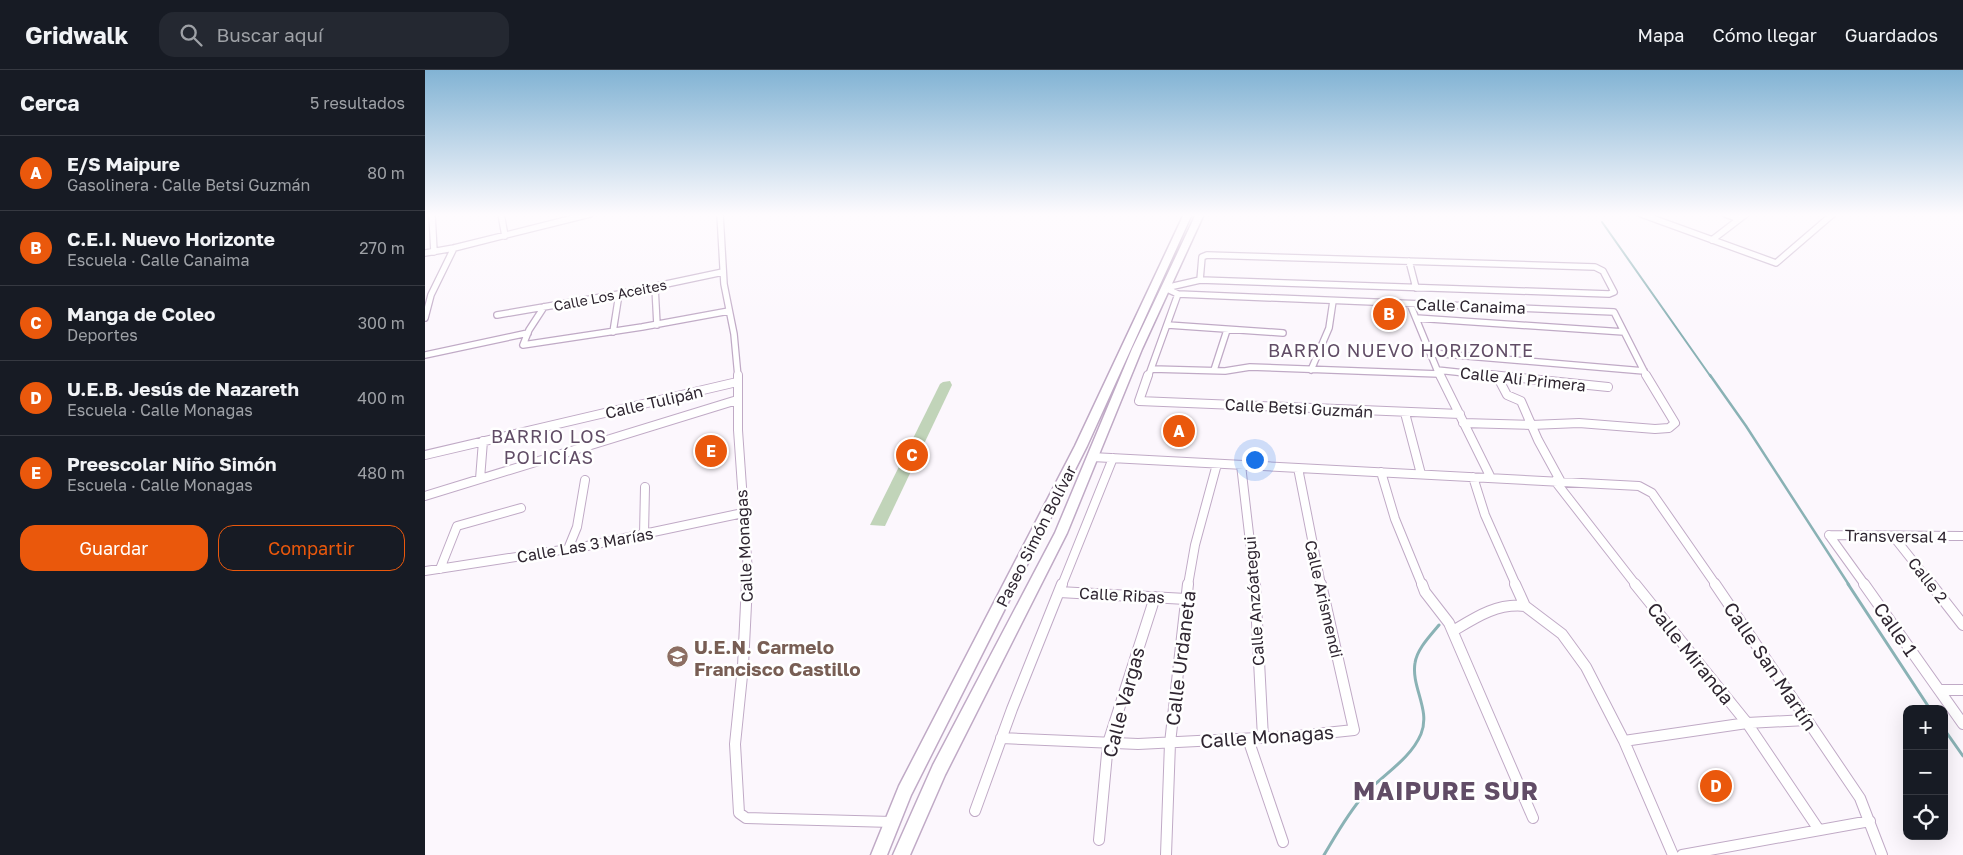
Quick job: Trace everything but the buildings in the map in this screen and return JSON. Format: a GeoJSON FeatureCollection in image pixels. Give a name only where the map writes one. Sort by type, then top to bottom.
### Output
{"type":"FeatureCollection","features":[{"type":"Feature","properties":{"kind":"main road","name":"Paseo Simón Bolívar"},"geometry":{"type":"LineString","coordinates":[[901,855],[939,770],[1048,559],[1137,349],[1174,251]]}},
{"type":"Feature","properties":{"kind":"main road","name":"Paseo Simón Bolívar"},"geometry":{"type":"LineString","coordinates":[[879,855],[914,773],[1180,251]]}},
{"type":"Feature","properties":{"kind":"street"},"geometry":{"type":"LineString","coordinates":[[425,253],[441,251]]}},
{"type":"Feature","properties":{"kind":"street"},"geometry":{"type":"LineString","coordinates":[[425,318],[431,295],[453,251]]}},
{"type":"Feature","properties":{"kind":"street","name":"Calle Monagas"},"geometry":{"type":"LineString","coordinates":[[722,251],[723,272],[734,334],[749,594],[735,744],[739,813],[746,818],[892,822]]}},
{"type":"Feature","properties":{"kind":"street"},"geometry":{"type":"LineString","coordinates":[[1741,251],[1775,263],[1790,251]]}},
{"type":"Feature","properties":{"kind":"street"},"geometry":{"type":"LineString","coordinates":[[1160,287],[1200,280],[1601,294],[1614,292],[1603,271],[1598,268],[1206,255],[1202,258],[1200,280]]}},
{"type":"Feature","properties":{"kind":"street"},"geometry":{"type":"LineString","coordinates":[[1409,261],[1416,288]]}},
{"type":"Feature","properties":{"kind":"street","name":"Calle Los Aceites"},"geometry":{"type":"LineString","coordinates":[[497,315],[619,294],[723,272]]}},
{"type":"Feature","properties":{"kind":"street"},"geometry":{"type":"LineString","coordinates":[[655,287],[657,325]]}},
{"type":"Feature","properties":{"kind":"street"},"geometry":{"type":"LineString","coordinates":[[1152,369],[1179,294],[1160,287]]}},
{"type":"Feature","properties":{"kind":"street"},"geometry":{"type":"LineString","coordinates":[[613,332],[619,294]]}},
{"type":"Feature","properties":{"kind":"street","name":"Calle Canaima"},"geometry":{"type":"LineString","coordinates":[[1179,294],[1614,312],[1624,332]]}},
{"type":"Feature","properties":{"kind":"street"},"geometry":{"type":"LineString","coordinates":[[1311,370],[1329,332],[1334,314],[1333,301]]}},
{"type":"Feature","properties":{"kind":"street"},"geometry":{"type":"LineString","coordinates":[[1410,304],[1439,372],[1491,478]]}},
{"type":"Feature","properties":{"kind":"street"},"geometry":{"type":"LineString","coordinates":[[544,307],[523,345],[657,325],[729,311]]}},
{"type":"Feature","properties":{"kind":"street"},"geometry":{"type":"LineString","coordinates":[[1416,318],[1624,332],[1654,391],[1675,422],[1672,426],[1655,429],[1579,423],[1531,425],[1463,423]]}},
{"type":"Feature","properties":{"kind":"street"},"geometry":{"type":"LineString","coordinates":[[1168,325],[1283,333]]}},
{"type":"Feature","properties":{"kind":"street"},"geometry":{"type":"LineString","coordinates":[[1215,370],[1227,330]]}},
{"type":"Feature","properties":{"kind":"street"},"geometry":{"type":"LineString","coordinates":[[425,355],[528,333]]}},
{"type":"Feature","properties":{"kind":"street"},"geometry":{"type":"LineString","coordinates":[[1431,353],[1643,371]]}},
{"type":"Feature","properties":{"kind":"street","name":"Calle Ali Primera"},"geometry":{"type":"LineString","coordinates":[[1152,369],[1215,370],[1250,367],[1439,372],[1608,387]]}},
{"type":"Feature","properties":{"kind":"street","name":"Calle Betsi Guzmán"},"geometry":{"type":"LineString","coordinates":[[1152,369],[1139,401],[1460,414]]}},
{"type":"Feature","properties":{"kind":"street","name":"Calle Miranda"},"geometry":{"type":"LineString","coordinates":[[1497,376],[1507,395],[1521,402],[1558,482],[1589,527],[1747,723],[1819,830]]}},
{"type":"Feature","properties":{"kind":"street","name":"Calle Tulipán"},"geometry":{"type":"LineString","coordinates":[[425,454],[737,382]]}},
{"type":"Feature","properties":{"kind":"street"},"geometry":{"type":"LineString","coordinates":[[425,496],[737,400]]}},
{"type":"Feature","properties":{"kind":"street"},"geometry":{"type":"LineString","coordinates":[[1405,413],[1421,474]]}},
{"type":"Feature","properties":{"kind":"street"},"geometry":{"type":"LineString","coordinates":[[480,479],[483,441]]}},
{"type":"Feature","properties":{"kind":"street"},"geometry":{"type":"LineString","coordinates":[[1092,457],[1558,482]]}},
{"type":"Feature","properties":{"kind":"street"},"geometry":{"type":"LineString","coordinates":[[975,811],[1001,738],[1113,458]]}},
{"type":"Feature","properties":{"kind":"street","name":"Calle Urdaneta"},"geometry":{"type":"LineString","coordinates":[[1166,855],[1170,743],[1186,599],[1195,545],[1217,464]]}},
{"type":"Feature","properties":{"kind":"street","name":"Calle Anzóategui"},"geometry":{"type":"LineString","coordinates":[[1241,465],[1254,573],[1263,738]]}},
{"type":"Feature","properties":{"kind":"street","name":"Calle Arismendi"},"geometry":{"type":"LineString","coordinates":[[1298,468],[1311,541],[1354,730]]}},
{"type":"Feature","properties":{"kind":"street"},"geometry":{"type":"LineString","coordinates":[[1381,472],[1392,512],[1422,585],[1453,631],[1533,818]]}},
{"type":"Feature","properties":{"kind":"street"},"geometry":{"type":"LineString","coordinates":[[1473,477],[1485,515],[1525,606]]}},
{"type":"Feature","properties":{"kind":"street"},"geometry":{"type":"LineString","coordinates":[[568,550],[577,527],[585,480]]}},
{"type":"Feature","properties":{"kind":"street","name":"Calle San Martín"},"geometry":{"type":"LineString","coordinates":[[1558,482],[1634,484],[1643,487],[1654,496],[1860,798],[1882,855]]}},
{"type":"Feature","properties":{"kind":"street"},"geometry":{"type":"LineString","coordinates":[[644,535],[645,487]]}},
{"type":"Feature","properties":{"kind":"street"},"geometry":{"type":"LineString","coordinates":[[440,569],[457,526],[521,508]]}},
{"type":"Feature","properties":{"kind":"street","name":"Calle Las 3 Marías"},"geometry":{"type":"LineString","coordinates":[[425,572],[568,550],[743,513]]}},
{"type":"Feature","properties":{"kind":"street","name":"Transversal 4"},"geometry":{"type":"LineString","coordinates":[[1829,535],[1961,538]]}},
{"type":"Feature","properties":{"kind":"street","name":"Calle 1"},"geometry":{"type":"LineString","coordinates":[[1829,535],[1963,724]]}},
{"type":"Feature","properties":{"kind":"street","name":"Calle 2"},"geometry":{"type":"LineString","coordinates":[[1893,536],[1963,625]]}},
{"type":"Feature","properties":{"kind":"street","name":"Calle Ribas"},"geometry":{"type":"LineString","coordinates":[[1059,592],[1186,599]]}},
{"type":"Feature","properties":{"kind":"street","name":"Calle Vargas"},"geometry":{"type":"LineString","coordinates":[[1099,840],[1107,743],[1155,597]]}},
{"type":"Feature","properties":{"kind":"street"},"geometry":{"type":"LineString","coordinates":[[1453,631],[1499,607],[1517,604],[1525,606],[1552,624],[1575,650],[1624,741],[1673,855]]}},
{"type":"Feature","properties":{"kind":"street"},"geometry":{"type":"LineString","coordinates":[[1939,690],[1963,690]]}},
{"type":"Feature","properties":{"kind":"street"},"geometry":{"type":"LineString","coordinates":[[1624,741],[1747,723],[1807,720]]}},
{"type":"Feature","properties":{"kind":"street","name":"Calle Monagas"},"geometry":{"type":"LineString","coordinates":[[1001,738],[1107,743],[1170,743],[1263,738],[1354,730]]}},
{"type":"Feature","properties":{"kind":"street"},"geometry":{"type":"LineString","coordinates":[[1248,739],[1283,842]]}},
{"type":"Feature","properties":{"kind":"street"},"geometry":{"type":"LineString","coordinates":[[1682,855],[1870,821]]}},
{"type":"Feature","properties":{"kind":"green space"},"geometry":{"type":"Polygon","coordinates":[[[950,381],[952,385],[885,526],[870,525],[940,384],[950,381]]]}},
{"type":"Feature","properties":{"kind":"waterway"},"geometry":{"type":"LineString","coordinates":[[1622,251],[1711,377]]}},
{"type":"Feature","properties":{"kind":"waterway"},"geometry":{"type":"LineString","coordinates":[[1710,375],[1746,426],[1849,585]]}},
{"type":"Feature","properties":{"kind":"waterway"},"geometry":{"type":"LineString","coordinates":[[1848,584],[1927,705]]}},
{"type":"Feature","properties":{"kind":"waterway"},"geometry":{"type":"LineString","coordinates":[[1324,855],[1342,824],[1358,802],[1410,752],[1421,734],[1424,716],[1416,681],[1415,663],[1421,648],[1439,625]]}},
{"type":"Feature","properties":{"kind":"waterway"},"geometry":{"type":"LineString","coordinates":[[1948,735],[1963,756]]}},
{"type":"Feature","properties":{"kind":"place","name":"C.E.I. Nuevo Horizonte"},"geometry":{"type":"Point","coordinates":[1389,314]}},
{"type":"Feature","properties":{"kind":"place","name":"E/S Maipure"},"geometry":{"type":"Point","coordinates":[1179,431]}},
{"type":"Feature","properties":{"kind":"place","name":"Preescolar Niño Simón"},"geometry":{"type":"Point","coordinates":[711,451]}},
{"type":"Feature","properties":{"kind":"place","name":"Manga de Coleo"},"geometry":{"type":"Point","coordinates":[912,455]}},
{"type":"Feature","properties":{"kind":"place","name":"U.E.N. Carmelo Francisco Castillo"},"geometry":{"type":"Point","coordinates":[678,657]}},
{"type":"Feature","properties":{"kind":"place","name":"U.E.B. Jesús de Nazareth"},"geometry":{"type":"Point","coordinates":[1716,786]}},
{"type":"Feature","properties":{"kind":"district","name":"BARRIO NUEVO HORIZONTE"},"geometry":{"type":"Point","coordinates":[1401,350]}},
{"type":"Feature","properties":{"kind":"district","name":"BARRIO LOS POLICÍAS"},"geometry":{"type":"Point","coordinates":[549,446]}},
{"type":"Feature","properties":{"kind":"district","name":"MAIPURE SUR"},"geometry":{"type":"Point","coordinates":[1446,790]}}]}
